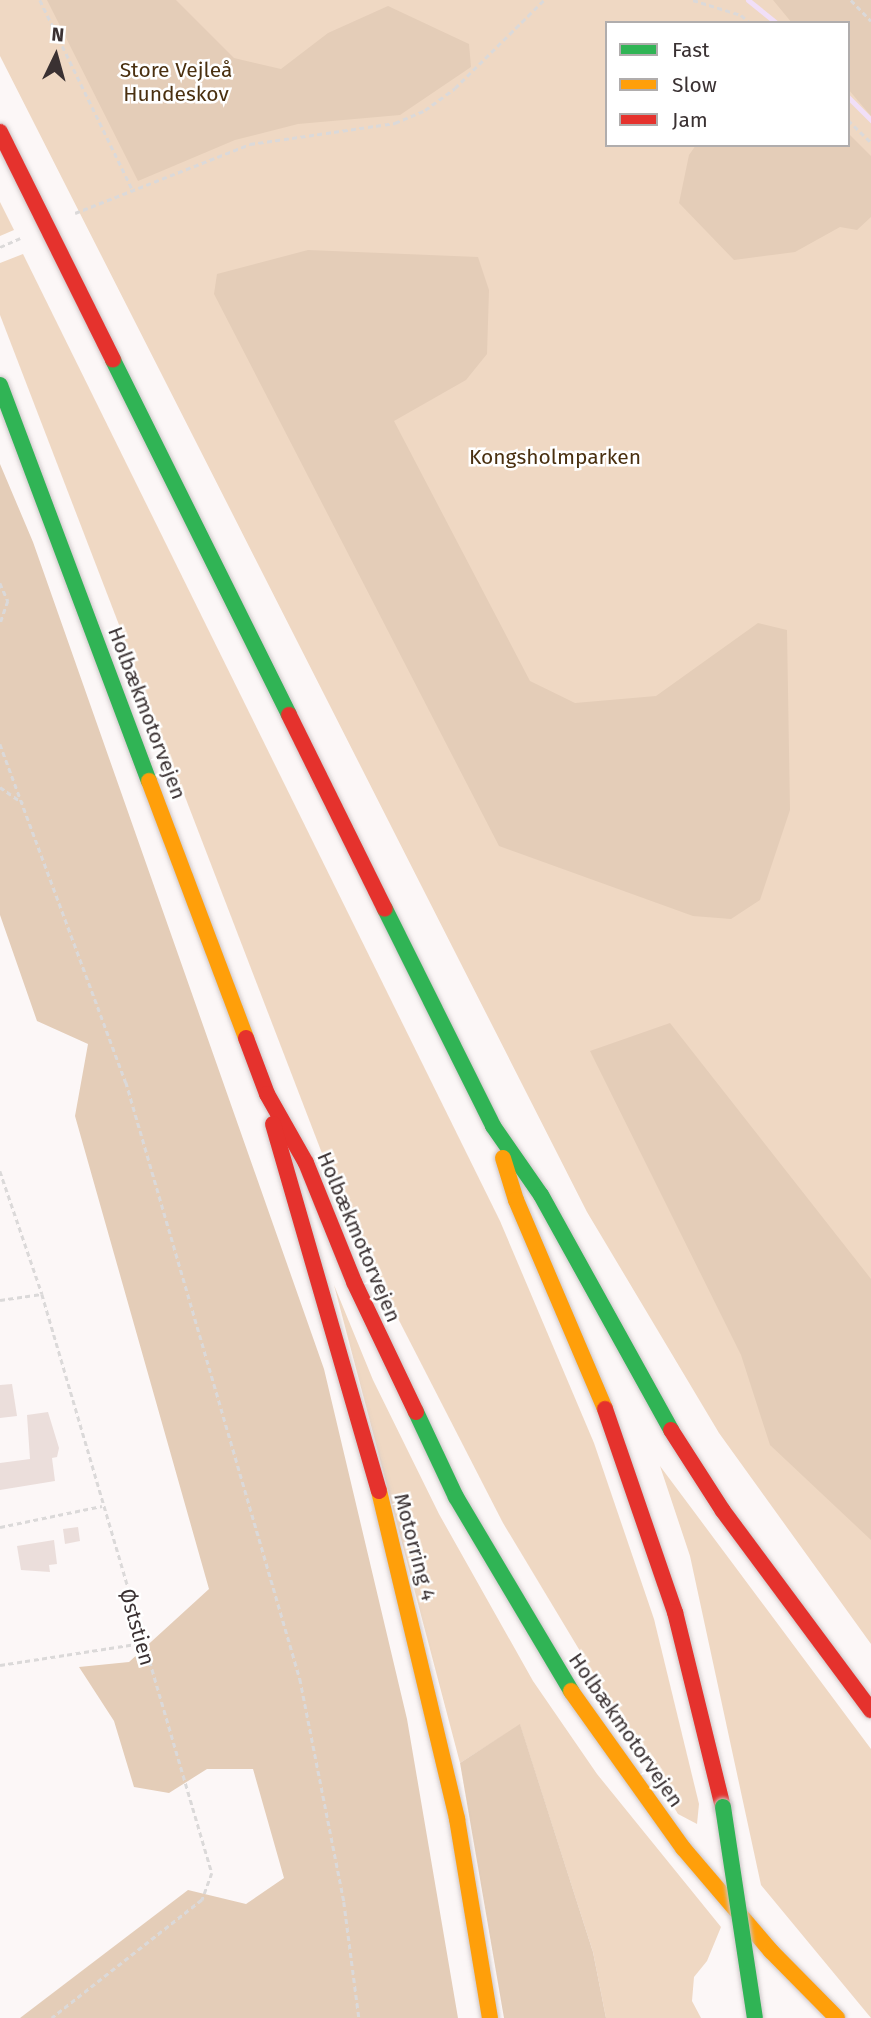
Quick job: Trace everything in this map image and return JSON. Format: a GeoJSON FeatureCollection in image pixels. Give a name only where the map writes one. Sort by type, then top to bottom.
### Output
{"type":"FeatureCollection","features":[{"type":"Feature","properties":{"kind":"highway"},"geometry":{"type":"LineString","coordinates":[[0,132],[493,1126],[541,1195],[662,1415],[723,1511],[871,1710]]}},
{"type":"Feature","properties":{"kind":"highway","name":"Holbækmotorvejen"},"geometry":{"type":"LineString","coordinates":[[0,385],[267,1094],[306,1163],[354,1282],[450,1485],[531,1630],[601,1738],[683,1848],[771,1951],[837,2018]]}},
{"type":"Feature","properties":{"kind":"highway","name":"Motorring 4"},"geometry":{"type":"LineString","coordinates":[[267,1094],[283,1169],[390,1528],[424,1668],[457,1819],[490,2018]]}},
{"type":"Feature","properties":{"kind":"highway"},"geometry":{"type":"LineString","coordinates":[[493,1126],[516,1200],[591,1372],[640,1502],[689,1664],[723,1807],[755,2018]]}},
{"type":"Feature","properties":{"kind":"path"},"geometry":{"type":"LineString","coordinates":[[40,0],[133,191]]}},
{"type":"Feature","properties":{"kind":"path"},"geometry":{"type":"LineString","coordinates":[[75,213],[250,144],[394,123],[425,110],[455,88],[544,0]]}},
{"type":"Feature","properties":{"kind":"path"},"geometry":{"type":"LineString","coordinates":[[693,0],[741,15],[748,21]]}},
{"type":"Feature","properties":{"kind":"path"},"geometry":{"type":"LineString","coordinates":[[851,0],[871,21]]}},
{"type":"Feature","properties":{"kind":"path"},"geometry":{"type":"LineString","coordinates":[[850,122],[871,142]]}},
{"type":"Feature","properties":{"kind":"path"},"geometry":{"type":"LineString","coordinates":[[0,247],[20,238]]}},
{"type":"Feature","properties":{"kind":"path"},"geometry":{"type":"LineString","coordinates":[[0,583],[8,601],[0,624]]}},
{"type":"Feature","properties":{"kind":"path"},"geometry":{"type":"LineString","coordinates":[[0,744],[126,1082],[300,1679],[344,1902],[359,2018]]}},
{"type":"Feature","properties":{"kind":"path"},"geometry":{"type":"LineString","coordinates":[[0,787],[23,803]]}},
{"type":"Feature","properties":{"kind":"path","name":"Øststien"},"geometry":{"type":"LineString","coordinates":[[0,1171],[42,1294],[142,1643],[212,1873],[202,1900],[52,2018]]}},
{"type":"Feature","properties":{"kind":"path"},"geometry":{"type":"LineString","coordinates":[[0,1300],[42,1294]]}},
{"type":"Feature","properties":{"kind":"path"},"geometry":{"type":"LineString","coordinates":[[0,1527],[102,1506]]}},
{"type":"Feature","properties":{"kind":"path"},"geometry":{"type":"LineString","coordinates":[[0,1665],[142,1643]]}},
{"type":"Feature","properties":{"kind":"green space","name":"Kongsholmparken"},"geometry":{"type":"Polygon","coordinates":[[[0,0],[871,0],[871,1644],[719,1433],[587,1212],[0,56],[0,0]]]}},
{"type":"Feature","properties":{"kind":"green space","name":"Store Vejleå Hundeskov"},"geometry":{"type":"Polygon","coordinates":[[[47,0],[176,0],[234,58],[281,69],[328,33],[388,6],[469,44],[471,67],[400,115],[298,124],[235,140],[138,181],[47,0]]]}},
{"type":"Feature","properties":{"kind":"green space"},"geometry":{"type":"Polygon","coordinates":[[[773,0],[871,0],[871,116],[850,91],[850,21],[790,21],[773,0]]]}},
{"type":"Feature","properties":{"kind":"green space"},"geometry":{"type":"Polygon","coordinates":[[[850,135],[871,156],[871,217],[857,230],[840,227],[795,252],[734,260],[679,203],[689,155],[695,147],[850,147],[850,135]]]}},
{"type":"Feature","properties":{"kind":"green space"},"geometry":{"type":"Polygon","coordinates":[[[0,202],[14,230],[0,236],[0,202]]]}},
{"type":"Feature","properties":{"kind":"green space"},"geometry":{"type":"Polygon","coordinates":[[[308,250],[478,257],[489,290],[487,354],[466,380],[394,421],[530,681],[575,703],[656,696],[758,623],[787,630],[790,810],[760,900],[731,919],[693,916],[499,846],[214,294],[217,274],[308,250]]]}},
{"type":"Feature","properties":{"kind":"green space"},"geometry":{"type":"Polygon","coordinates":[[[23,254],[500,1221],[594,1443],[654,1619],[699,1804],[697,1824],[678,1814],[503,1523],[348,1221],[0,315],[0,263],[23,254]]]}},
{"type":"Feature","properties":{"kind":"green space"},"geometry":{"type":"Polygon","coordinates":[[[0,464],[33,542],[324,1369],[407,1719],[458,2018],[20,2018],[188,1890],[246,1904],[284,1878],[253,1769],[207,1769],[169,1793],[134,1787],[114,1721],[79,1667],[129,1662],[209,1589],[75,1116],[88,1044],[37,1021],[0,915],[0,464]]]}},
{"type":"Feature","properties":{"kind":"green space"},"geometry":{"type":"Polygon","coordinates":[[[670,1023],[871,1279],[871,1540],[770,1445],[741,1355],[590,1051],[670,1023]]]}},
{"type":"Feature","properties":{"kind":"green space"},"geometry":{"type":"Polygon","coordinates":[[[334,1285],[373,1380],[439,1514],[533,1681],[597,1774],[721,1927],[707,1961],[694,1977],[692,2001],[701,2018],[606,2018],[593,1952],[520,1725],[460,1763],[334,1285]]]}},
{"type":"Feature","properties":{"kind":"green space"},"geometry":{"type":"Polygon","coordinates":[[[660,1466],[871,1749],[871,2018],[761,1885],[690,1556],[660,1466]]]}},
{"type":"Feature","properties":{"kind":"green space"},"geometry":{"type":"Polygon","coordinates":[[[520,1724],[593,1952],[606,2018],[504,2018],[460,1763],[520,1724]]]}},
{"type":"Feature","properties":{"kind":"building"},"geometry":{"type":"Polygon","coordinates":[[[12,1384],[17,1416],[0,1418],[0,1385],[12,1384]]]}},
{"type":"Feature","properties":{"kind":"building"},"geometry":{"type":"Polygon","coordinates":[[[48,1412],[59,1448],[57,1457],[52,1458],[55,1481],[0,1490],[0,1463],[30,1459],[27,1415],[48,1412]]]}},
{"type":"Feature","properties":{"kind":"building"},"geometry":{"type":"Polygon","coordinates":[[[78,1527],[80,1541],[65,1544],[63,1529],[78,1527]]]}},
{"type":"Feature","properties":{"kind":"building"},"geometry":{"type":"Polygon","coordinates":[[[54,1540],[57,1564],[49,1565],[50,1572],[21,1570],[17,1546],[54,1540]]]}},
{"type":"Feature","properties":{"kind":"waterway"},"geometry":{"type":"LineString","coordinates":[[748,0],[774,21]]}},
{"type":"Feature","properties":{"kind":"waterway"},"geometry":{"type":"LineString","coordinates":[[850,99],[871,120]]}},
{"type":"Feature","properties":{"kind":"traffic: fast"},"geometry":{"type":"LineString","coordinates":[[113,360],[289,715]]}},
{"type":"Feature","properties":{"kind":"traffic: fast"},"geometry":{"type":"LineString","coordinates":[[0,385],[149,781]]}},
{"type":"Feature","properties":{"kind":"traffic: fast"},"geometry":{"type":"LineString","coordinates":[[385,909],[493,1126],[541,1195],[671,1430]]}},
{"type":"Feature","properties":{"kind":"traffic: fast"},"geometry":{"type":"LineString","coordinates":[[416,1412],[456,1497],[571,1691]]}},
{"type":"Feature","properties":{"kind":"traffic: fast"},"geometry":{"type":"LineString","coordinates":[[723,1807],[755,2018]]}},
{"type":"Feature","properties":{"kind":"traffic: slow"},"geometry":{"type":"LineString","coordinates":[[149,781],[246,1038]]}},
{"type":"Feature","properties":{"kind":"traffic: slow"},"geometry":{"type":"LineString","coordinates":[[503,1158],[516,1200],[605,1409]]}},
{"type":"Feature","properties":{"kind":"traffic: slow"},"geometry":{"type":"LineString","coordinates":[[379,1491],[457,1819],[490,2018]]}},
{"type":"Feature","properties":{"kind":"traffic: slow"},"geometry":{"type":"LineString","coordinates":[[571,1691],[683,1848],[771,1951],[837,2018]]}},
{"type":"Feature","properties":{"kind":"traffic: jam"},"geometry":{"type":"LineString","coordinates":[[0,132],[113,360]]}},
{"type":"Feature","properties":{"kind":"traffic: jam"},"geometry":{"type":"LineString","coordinates":[[289,715],[385,909]]}},
{"type":"Feature","properties":{"kind":"traffic: jam"},"geometry":{"type":"LineString","coordinates":[[246,1038],[267,1094],[306,1163],[354,1282],[416,1412]]}},
{"type":"Feature","properties":{"kind":"traffic: jam"},"geometry":{"type":"LineString","coordinates":[[273,1124],[379,1491]]}},
{"type":"Feature","properties":{"kind":"traffic: jam"},"geometry":{"type":"LineString","coordinates":[[605,1409],[675,1612],[723,1807]]}},
{"type":"Feature","properties":{"kind":"traffic: jam"},"geometry":{"type":"LineString","coordinates":[[671,1430],[723,1511],[871,1710]]}}]}
